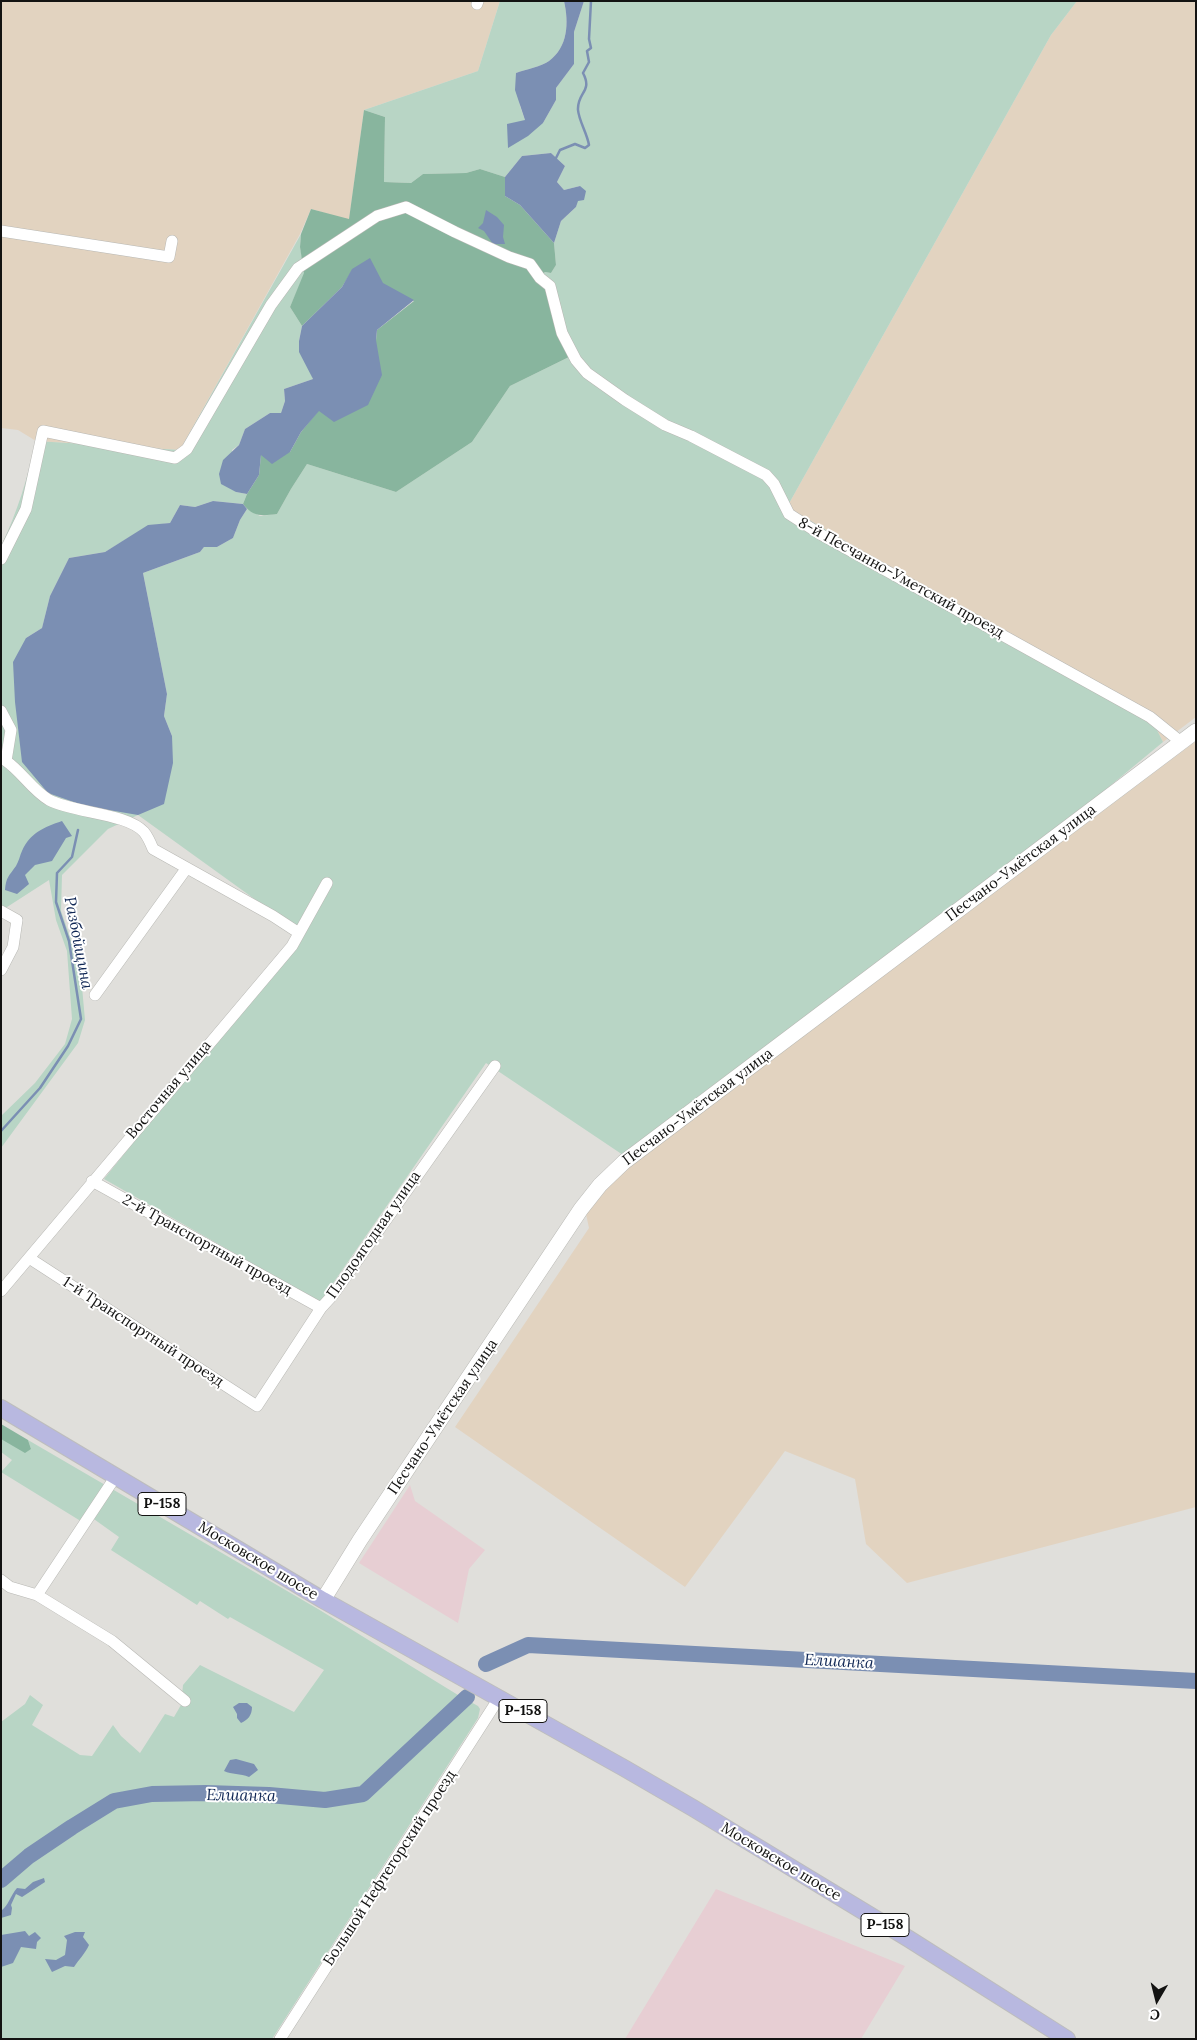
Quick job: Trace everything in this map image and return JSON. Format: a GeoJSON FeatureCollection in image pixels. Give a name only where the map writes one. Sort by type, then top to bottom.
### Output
{"type":"FeatureCollection","features":[{"type":"Feature","properties":{"kind":"main road","name":"Песчано-Умётская улица"},"geometry":{"type":"LineString","coordinates":[[323,1600],[360,1540],[580,1209],[600,1185],[638,1152],[1196,731]]}},
{"type":"Feature","properties":{"kind":"main road","name":"Московское шоссе"},"geometry":{"type":"LineString","coordinates":[[1,1408],[323,1600],[697,1811],[909,1939],[1067,2039]]}},
{"type":"Feature","properties":{"kind":"street","name":"8-й Песчанно-Уметский проезд"},"geometry":{"type":"LineString","coordinates":[[1,559],[26,509],[43,431],[175,458],[187,449],[271,305],[298,268],[377,216],[406,207],[509,257],[530,264],[540,278],[550,286],[567,345],[587,373],[665,425],[691,436],[766,475],[774,484],[789,514],[812,530],[1150,717],[1181,742]]}},
{"type":"Feature","properties":{"kind":"street"},"geometry":{"type":"LineString","coordinates":[[1,230],[170,257],[172,241]]}},
{"type":"Feature","properties":{"kind":"street"},"geometry":{"type":"LineString","coordinates":[[1,711],[11,730],[6,761],[14,767],[28,784],[50,800],[93,814],[129,821],[144,832],[153,849],[273,916],[299,933]]}},
{"type":"Feature","properties":{"kind":"street"},"geometry":{"type":"LineString","coordinates":[[95,996],[186,869]]}},
{"type":"Feature","properties":{"kind":"street","name":"Восточная улица"},"geometry":{"type":"LineString","coordinates":[[1,1291],[292,946],[327,883]]}},
{"type":"Feature","properties":{"kind":"street"},"geometry":{"type":"LineString","coordinates":[[1,911],[17,920],[13,947],[1,970]]}},
{"type":"Feature","properties":{"kind":"street","name":"Плодоягодная улица"},"geometry":{"type":"LineString","coordinates":[[257,1406],[321,1308],[332,1296],[495,1066]]}},
{"type":"Feature","properties":{"kind":"street","name":"2-й Транспортный проезд"},"geometry":{"type":"LineString","coordinates":[[92,1181],[321,1308]]}},
{"type":"Feature","properties":{"kind":"street","name":"1-й Транспортный проезд"},"geometry":{"type":"LineString","coordinates":[[29,1258],[257,1406]]}},
{"type":"Feature","properties":{"kind":"street"},"geometry":{"type":"LineString","coordinates":[[37,1595],[116,1476]]}},
{"type":"Feature","properties":{"kind":"street"},"geometry":{"type":"LineString","coordinates":[[1,1580],[10,1587],[37,1595],[112,1641],[185,1701]]}},
{"type":"Feature","properties":{"kind":"street","name":"Большой Нефтегорский проезд"},"geometry":{"type":"LineString","coordinates":[[280,2039],[494,1695]]}},
{"type":"Feature","properties":{"kind":"shaded area"},"geometry":{"type":"Polygon","coordinates":[[[1,1],[500,1],[478,71],[364,110],[349,220],[311,209],[300,234],[180,450],[36,441],[18,430],[1,428],[1,1]]]}},
{"type":"Feature","properties":{"kind":"shaded area"},"geometry":{"type":"Polygon","coordinates":[[[1077,1],[1196,1],[1196,717],[1163,742],[1149,714],[939,596],[787,507],[1051,35],[1077,1]]]}},
{"type":"Feature","properties":{"kind":"shaded area"},"geometry":{"type":"Polygon","coordinates":[[[1196,741],[1196,1507],[907,1583],[866,1544],[855,1479],[785,1451],[685,1587],[455,1427],[589,1228],[586,1214],[605,1189],[622,1172],[1196,741]]]}},
{"type":"Feature","properties":{"kind":"shaded area"},"geometry":{"type":"Polygon","coordinates":[[[410,1485],[415,1501],[485,1550],[469,1569],[458,1623],[359,1563],[410,1485]]]}},
{"type":"Feature","properties":{"kind":"shaded area"},"geometry":{"type":"Polygon","coordinates":[[[716,1889],[905,1966],[861,2039],[625,2039],[716,1889]]]}},
{"type":"Feature","properties":{"kind":"green space"},"geometry":{"type":"Polygon","coordinates":[[[500,1],[564,1],[566,34],[560,49],[546,63],[516,73],[520,106],[525,120],[543,123],[556,100],[556,88],[574,64],[574,32],[584,1],[1077,1],[1051,35],[787,507],[939,596],[1149,714],[1163,742],[1052,834],[623,1155],[486,1063],[320,1302],[104,1179],[301,934],[138,815],[108,829],[62,875],[61,911],[80,965],[85,1020],[78,1043],[1,1148],[1,1116],[35,1083],[65,1044],[72,1019],[67,951],[56,920],[49,880],[4,909],[1,907],[1,546],[22,495],[36,441],[180,450],[301,234],[300,247],[305,273],[290,307],[302,326],[299,341],[313,379],[284,389],[285,401],[281,413],[270,413],[245,429],[239,445],[232,450],[236,492],[247,494],[243,504],[213,501],[195,507],[180,505],[170,523],[148,526],[105,552],[69,558],[50,596],[42,628],[26,638],[172,736],[164,716],[167,694],[143,573],[200,552],[204,547],[217,547],[233,538],[240,520],[247,509],[260,516],[277,514],[307,464],[396,492],[472,442],[510,386],[569,357],[538,278],[545,272],[551,273],[556,265],[554,243],[561,221],[576,207],[580,186],[564,190],[557,182],[565,166],[551,153],[522,156],[505,177],[480,169],[466,173],[423,174],[411,183],[384,182],[385,117],[364,110],[478,71],[500,1]]]}},
{"type":"Feature","properties":{"kind":"green space"},"geometry":{"type":"Polygon","coordinates":[[[364,110],[385,117],[384,182],[411,183],[423,174],[466,173],[480,169],[505,177],[505,196],[520,205],[554,243],[556,265],[551,273],[545,272],[538,278],[549,292],[569,357],[510,386],[472,442],[396,492],[307,464],[277,514],[258,515],[250,511],[243,504],[259,475],[261,455],[290,452],[301,432],[376,340],[377,330],[414,301],[353,269],[342,287],[302,326],[290,307],[304,273],[300,247],[301,234],[311,209],[349,219],[364,110]]]}},
{"type":"Feature","properties":{"kind":"green space"},"geometry":{"type":"Polygon","coordinates":[[[1,1424],[28,1440],[31,1449],[25,1453],[1,1439],[1,1424]]]}},
{"type":"Feature","properties":{"kind":"green space"},"geometry":{"type":"Polygon","coordinates":[[[1,1439],[31,1449],[28,1440],[318,1609],[478,1706],[480,1709],[478,1718],[272,2039],[1,2039],[1,1722],[25,1704],[30,1695],[43,1705],[32,1725],[80,1755],[92,1756],[113,1725],[121,1736],[140,1753],[165,1714],[174,1717],[181,1705],[183,1685],[200,1665],[294,1712],[324,1670],[230,1617],[228,1619],[200,1601],[197,1605],[111,1550],[119,1537],[91,1517],[84,1528],[79,1520],[1,1472],[12,1460],[1,1452],[1,1439]]]}},
{"type":"Feature","properties":{"kind":"water"},"geometry":{"type":"Polygon","coordinates":[[[564,1],[584,1],[574,32],[574,64],[556,88],[556,100],[543,123],[528,136],[508,148],[507,124],[525,120],[515,90],[516,73],[546,63],[560,49],[566,34],[564,1]]]}},
{"type":"Feature","properties":{"kind":"water"},"geometry":{"type":"Polygon","coordinates":[[[551,153],[565,166],[557,182],[564,190],[580,186],[586,191],[584,200],[578,201],[576,207],[561,221],[554,243],[520,205],[505,196],[505,177],[522,156],[551,153]]]}},
{"type":"Feature","properties":{"kind":"water"},"geometry":{"type":"Polygon","coordinates":[[[486,210],[497,217],[504,225],[503,237],[505,244],[493,244],[484,231],[478,228],[483,223],[486,210]]]}},
{"type":"Feature","properties":{"kind":"water"},"geometry":{"type":"Polygon","coordinates":[[[370,258],[383,283],[414,300],[377,330],[376,340],[382,375],[368,405],[334,422],[319,411],[301,432],[290,452],[272,464],[261,455],[259,475],[247,494],[236,492],[221,484],[219,474],[223,460],[239,445],[245,429],[270,413],[281,413],[285,401],[284,389],[313,379],[299,352],[302,326],[342,287],[352,269],[370,258]]]}},
{"type":"Feature","properties":{"kind":"water"},"geometry":{"type":"Polygon","coordinates":[[[213,501],[243,504],[247,509],[240,520],[233,538],[217,547],[204,547],[200,552],[143,573],[167,694],[164,716],[172,736],[173,763],[164,804],[138,815],[85,806],[48,793],[22,762],[15,702],[13,662],[26,638],[42,628],[50,596],[69,558],[105,552],[148,525],[170,523],[180,505],[195,507],[213,501]]]}},
{"type":"Feature","properties":{"kind":"water"},"geometry":{"type":"Polygon","coordinates":[[[62,821],[72,836],[66,838],[52,861],[35,865],[25,875],[29,884],[17,894],[5,890],[7,879],[16,866],[25,845],[33,835],[44,828],[62,821]]]}},
{"type":"Feature","properties":{"kind":"water"},"geometry":{"type":"Polygon","coordinates":[[[239,1703],[247,1703],[252,1707],[249,1717],[241,1723],[233,1707],[239,1703]]]}},
{"type":"Feature","properties":{"kind":"water"},"geometry":{"type":"Polygon","coordinates":[[[236,1759],[254,1764],[258,1770],[249,1777],[224,1771],[230,1760],[236,1759]]]}},
{"type":"Feature","properties":{"kind":"water"},"geometry":{"type":"Polygon","coordinates":[[[44,1878],[45,1882],[22,1897],[16,1894],[11,1905],[11,1915],[1,1918],[1,1911],[17,1888],[25,1889],[33,1882],[44,1878]]]}},
{"type":"Feature","properties":{"kind":"water"},"geometry":{"type":"Polygon","coordinates":[[[25,1931],[29,1936],[35,1932],[41,1938],[37,1942],[36,1949],[21,1947],[13,1963],[1,1967],[1,1935],[25,1931]]]}},
{"type":"Feature","properties":{"kind":"water"},"geometry":{"type":"Polygon","coordinates":[[[75,1932],[85,1932],[83,1937],[89,1945],[74,1967],[65,1966],[52,1972],[45,1959],[56,1960],[65,1955],[67,1940],[64,1936],[75,1932]]]}},
{"type":"Feature","properties":{"kind":"waterway","name":"Разбойщина"},"geometry":{"type":"LineString","coordinates":[[556,158],[560,150],[575,144],[585,148],[589,145],[580,118],[578,104],[586,88],[586,79],[583,73],[589,62],[587,51],[591,48],[589,39],[591,1]]}},
{"type":"Feature","properties":{"kind":"waterway","name":"Разбойщина"},"geometry":{"type":"LineString","coordinates":[[1,1131],[40,1088],[68,1046],[81,1019],[69,941],[56,902],[57,873],[72,857],[78,830]]}},
{"type":"Feature","properties":{"kind":"waterway","name":"Елшанка"},"geometry":{"type":"LineString","coordinates":[[486,1664],[528,1645],[1196,1681]]}},
{"type":"Feature","properties":{"kind":"waterway","name":"Елшанка"},"geometry":{"type":"LineString","coordinates":[[1,1880],[29,1856],[114,1801],[152,1794],[269,1795],[325,1800],[363,1794],[467,1697]]}}]}
